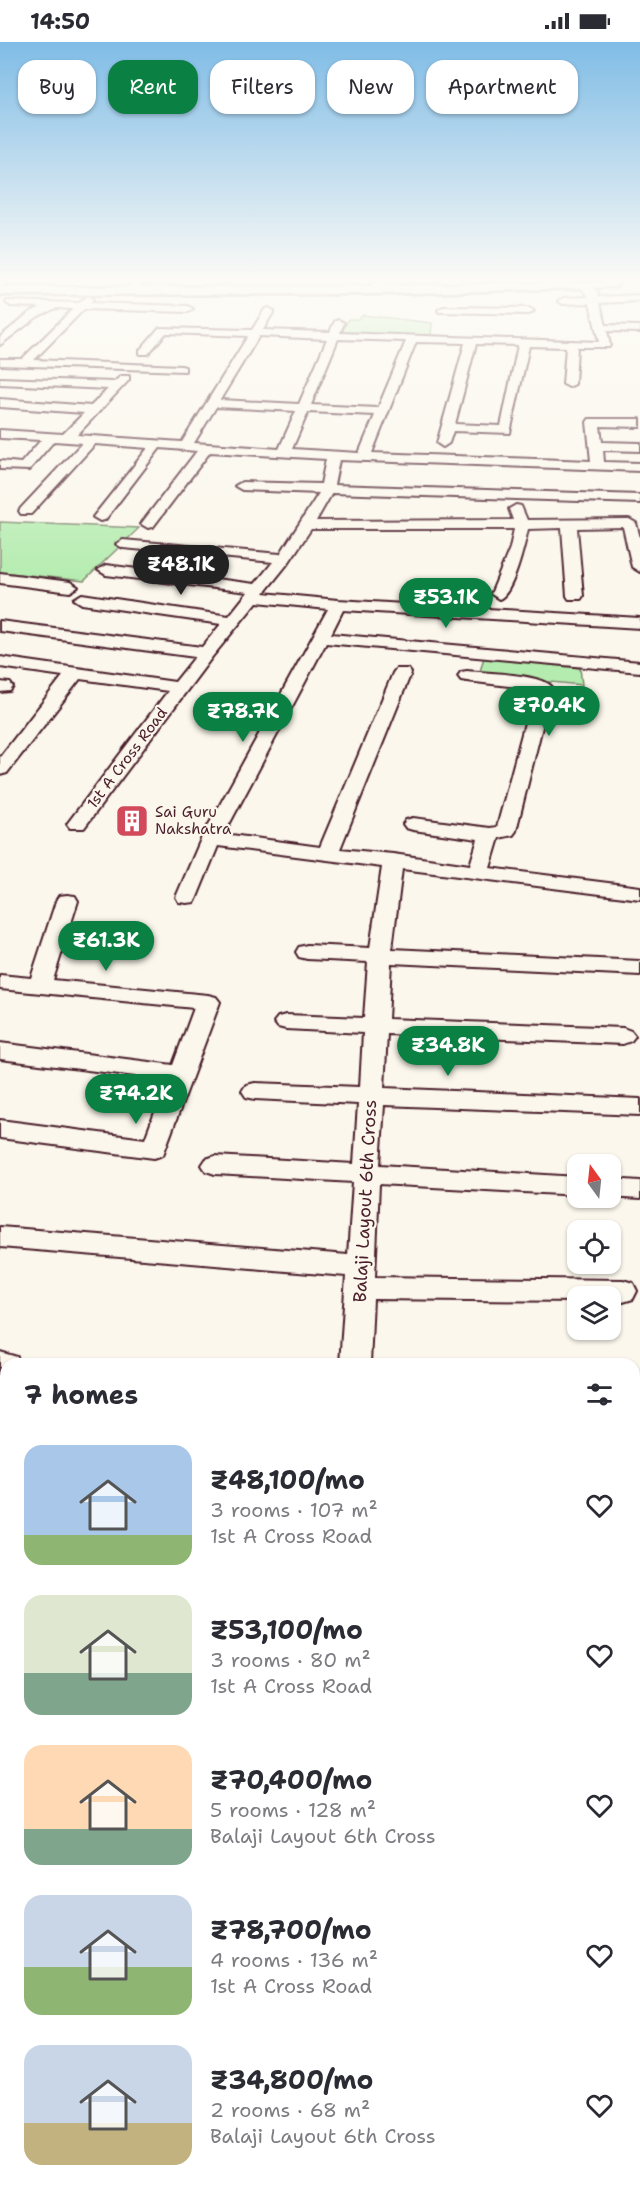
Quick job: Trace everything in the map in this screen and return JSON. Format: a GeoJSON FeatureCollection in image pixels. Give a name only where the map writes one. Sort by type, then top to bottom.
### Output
{"type":"FeatureCollection","features":[{"type":"Feature","properties":{"kind":"street"},"geometry":{"type":"LineString","coordinates":[[55,383],[117,386]]}},
{"type":"Feature","properties":{"kind":"street"},"geometry":{"type":"LineString","coordinates":[[67,438],[120,383]]}},
{"type":"Feature","properties":{"kind":"street"},"geometry":{"type":"LineString","coordinates":[[186,446],[225,383]]}},
{"type":"Feature","properties":{"kind":"street"},"geometry":{"type":"LineString","coordinates":[[284,453],[314,383]]}},
{"type":"Feature","properties":{"kind":"street"},"geometry":{"type":"LineString","coordinates":[[364,457],[394,383]]}},
{"type":"Feature","properties":{"kind":"street"},"geometry":{"type":"LineString","coordinates":[[439,460],[460,383]]}},
{"type":"Feature","properties":{"kind":"street"},"geometry":{"type":"LineString","coordinates":[[448,427],[506,430],[516,383]]}},
{"type":"Feature","properties":{"kind":"street"},"geometry":{"type":"LineString","coordinates":[[0,403],[95,410]]}},
{"type":"Feature","properties":{"kind":"street"},"geometry":{"type":"LineString","coordinates":[[213,403],[382,412]]}},
{"type":"Feature","properties":{"kind":"street"},"geometry":{"type":"LineString","coordinates":[[598,467],[593,422],[640,423]]}},
{"type":"Feature","properties":{"kind":"street"},"geometry":{"type":"LineString","coordinates":[[0,434],[333,456],[439,460],[507,480],[640,500]]}},
{"type":"Feature","properties":{"kind":"street"},"geometry":{"type":"LineString","coordinates":[[0,465],[24,466],[51,437]]}},
{"type":"Feature","properties":{"kind":"street"},"geometry":{"type":"LineString","coordinates":[[26,511],[92,440]]}},
{"type":"Feature","properties":{"kind":"street"},"geometry":{"type":"LineString","coordinates":[[100,517],[157,444]]}},
{"type":"Feature","properties":{"kind":"street"},"geometry":{"type":"LineString","coordinates":[[596,446],[640,447]]}},
{"type":"Feature","properties":{"kind":"street"},"geometry":{"type":"LineString","coordinates":[[148,524],[207,447]]}},
{"type":"Feature","properties":{"kind":"street","name":"1st A Cross Road"},"geometry":{"type":"LineString","coordinates":[[77,824],[206,652],[258,593],[308,525],[326,491],[333,456]]}},
{"type":"Feature","properties":{"kind":"street"},"geometry":{"type":"LineString","coordinates":[[242,486],[326,491],[507,480],[598,467],[640,467]]}},
{"type":"Feature","properties":{"kind":"street"},"geometry":{"type":"LineString","coordinates":[[499,594],[517,548],[522,525],[507,480]]}},
{"type":"Feature","properties":{"kind":"street"},"geometry":{"type":"LineString","coordinates":[[568,523],[575,596]]}},
{"type":"Feature","properties":{"kind":"street"},"geometry":{"type":"LineString","coordinates":[[308,525],[629,523],[638,548],[640,567]]}},
{"type":"Feature","properties":{"kind":"street"},"geometry":{"type":"LineString","coordinates":[[123,544],[284,559]]}},
{"type":"Feature","properties":{"kind":"street"},"geometry":{"type":"LineString","coordinates":[[106,570],[338,605],[640,623]]}},
{"type":"Feature","properties":{"kind":"street"},"geometry":{"type":"LineString","coordinates":[[0,578],[233,621]]}},
{"type":"Feature","properties":{"kind":"street"},"geometry":{"type":"LineString","coordinates":[[187,897],[211,839],[338,605]]}},
{"type":"Feature","properties":{"kind":"street"},"geometry":{"type":"LineString","coordinates":[[0,626],[206,652]]}},
{"type":"Feature","properties":{"kind":"street"},"geometry":{"type":"LineString","coordinates":[[322,638],[640,667]]}},
{"type":"Feature","properties":{"kind":"street"},"geometry":{"type":"LineString","coordinates":[[0,663],[180,688]]}},
{"type":"Feature","properties":{"kind":"street"},"geometry":{"type":"LineString","coordinates":[[0,770],[75,673]]}},
{"type":"Feature","properties":{"kind":"street"},"geometry":{"type":"LineString","coordinates":[[328,853],[402,673]]}},
{"type":"Feature","properties":{"kind":"street"},"geometry":{"type":"LineString","coordinates":[[412,824],[489,834],[506,831],[543,687],[538,684],[467,676]]}},
{"type":"Feature","properties":{"kind":"street"},"geometry":{"type":"LineString","coordinates":[[478,872],[489,834]]}},
{"type":"Feature","properties":{"kind":"street"},"geometry":{"type":"LineString","coordinates":[[211,839],[393,860],[640,893]]}},
{"type":"Feature","properties":{"kind":"street","name":"Balaji Layout 6th Cross"},"geometry":{"type":"LineString","coordinates":[[355,1358],[380,957],[393,860]]}},
{"type":"Feature","properties":{"kind":"street"},"geometry":{"type":"LineString","coordinates":[[40,986],[67,901]]}},
{"type":"Feature","properties":{"kind":"street"},"geometry":{"type":"LineString","coordinates":[[307,952],[640,968]]}},
{"type":"Feature","properties":{"kind":"street"},"geometry":{"type":"LineString","coordinates":[[0,982],[208,1002],[154,1149],[0,1129]]}},
{"type":"Feature","properties":{"kind":"street"},"geometry":{"type":"LineString","coordinates":[[286,1022],[623,1036]]}},
{"type":"Feature","properties":{"kind":"street"},"geometry":{"type":"LineString","coordinates":[[0,1051],[182,1074]]}},
{"type":"Feature","properties":{"kind":"street"},"geometry":{"type":"LineString","coordinates":[[255,1090],[640,1107]]}},
{"type":"Feature","properties":{"kind":"street"},"geometry":{"type":"LineString","coordinates":[[215,1165],[567,1185]]}},
{"type":"Feature","properties":{"kind":"street"},"geometry":{"type":"LineString","coordinates":[[621,1189],[640,1190]]}},
{"type":"Feature","properties":{"kind":"street"},"geometry":{"type":"LineString","coordinates":[[0,1237],[361,1278],[623,1292]]}},
{"type":"Feature","properties":{"kind":"green space"},"geometry":{"type":"Polygon","coordinates":[[[0,522],[139,528],[84,581],[0,572],[0,522]]]}},
{"type":"Feature","properties":{"kind":"green space"},"geometry":{"type":"Polygon","coordinates":[[[484,657],[580,668],[582,685],[479,675],[484,657]]]}},
{"type":"Feature","properties":{"kind":"place","name":"Sai Guru Nakshatra"},"geometry":{"type":"Point","coordinates":[132,821]}}]}
